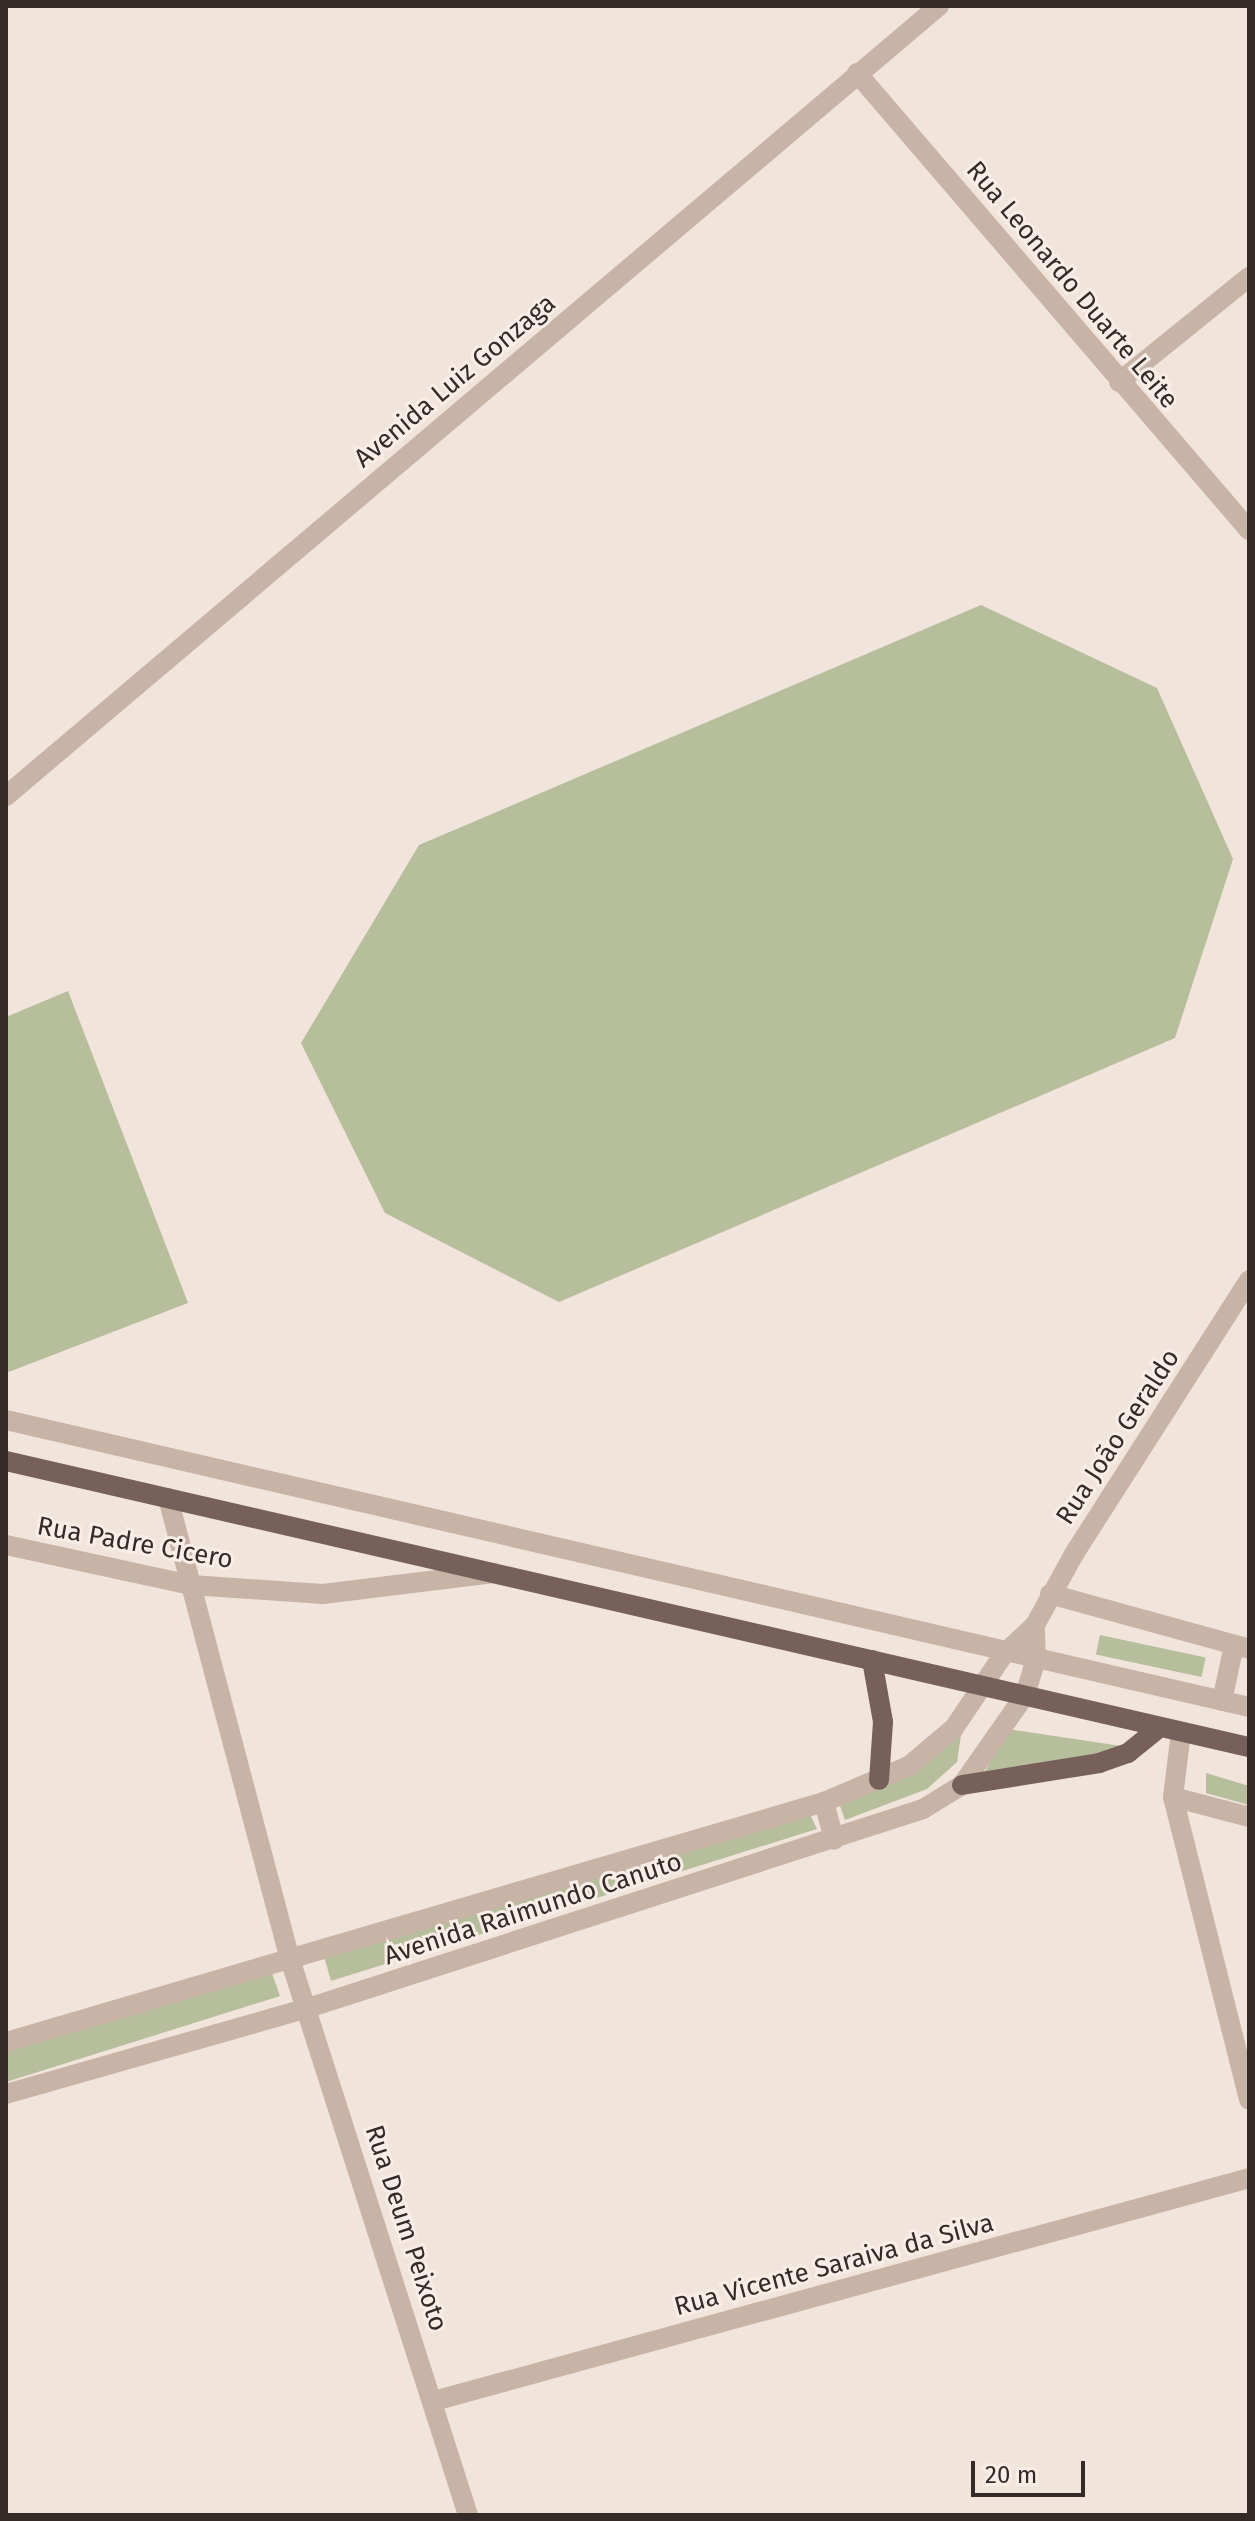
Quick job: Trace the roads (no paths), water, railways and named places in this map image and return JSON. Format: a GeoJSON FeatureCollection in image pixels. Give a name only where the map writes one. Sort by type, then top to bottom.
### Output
{"type":"FeatureCollection","features":[{"type":"Feature","properties":{"kind":"main road"},"geometry":{"type":"LineString","coordinates":[[6,1461],[1249,1747]]}},
{"type":"Feature","properties":{"kind":"main road"},"geometry":{"type":"LineString","coordinates":[[872,1660],[883,1722],[879,1780]]}},
{"type":"Feature","properties":{"kind":"main road"},"geometry":{"type":"LineString","coordinates":[[962,1785],[1099,1763],[1128,1753],[1160,1727]]}},
{"type":"Feature","properties":{"kind":"street","name":"Avenida Luiz Gonzaga"},"geometry":{"type":"LineString","coordinates":[[6,796],[939,6]]}},
{"type":"Feature","properties":{"kind":"street","name":"Rua Leonardo Duarte Leite"},"geometry":{"type":"LineString","coordinates":[[857,73],[1249,530]]}},
{"type":"Feature","properties":{"kind":"street"},"geometry":{"type":"LineString","coordinates":[[1119,382],[1249,277]]}},
{"type":"Feature","properties":{"kind":"street","name":"Rua João Geraldo"},"geometry":{"type":"LineString","coordinates":[[986,1685],[1004,1654],[1035,1625],[1050,1594],[1249,1280]]}},
{"type":"Feature","properties":{"kind":"street"},"geometry":{"type":"LineString","coordinates":[[6,1420],[1004,1654],[1249,1707]]}},
{"type":"Feature","properties":{"kind":"street","name":"Rua Deum Peixoto"},"geometry":{"type":"LineString","coordinates":[[168,1498],[290,1959],[468,2515]]}},
{"type":"Feature","properties":{"kind":"street","name":"Rua Padre Cicero"},"geometry":{"type":"LineString","coordinates":[[6,1545],[191,1585],[323,1594],[494,1573]]}},
{"type":"Feature","properties":{"kind":"street"},"geometry":{"type":"LineString","coordinates":[[1050,1594],[1242,1647],[1222,1701]]}},
{"type":"Feature","properties":{"kind":"street","name":"Rua João Geraldo"},"geometry":{"type":"LineString","coordinates":[[1025,1695],[1036,1660],[1035,1625]]}},
{"type":"Feature","properties":{"kind":"street","name":"Avenida Raimundo Canuto"},"geometry":{"type":"LineString","coordinates":[[6,2042],[824,1802],[879,1780],[933,1747],[986,1685]]}},
{"type":"Feature","properties":{"kind":"street","name":"Avenida Raimundo Canuto"},"geometry":{"type":"LineString","coordinates":[[6,2094],[308,2008],[923,1809],[962,1785],[1025,1695]]}},
{"type":"Feature","properties":{"kind":"street"},"geometry":{"type":"LineString","coordinates":[[1181,1732],[1173,1797],[1249,2100]]}},
{"type":"Feature","properties":{"kind":"street"},"geometry":{"type":"LineString","coordinates":[[1173,1797],[1249,1817]]}},
{"type":"Feature","properties":{"kind":"street"},"geometry":{"type":"LineString","coordinates":[[824,1802],[834,1840]]}},
{"type":"Feature","properties":{"kind":"street","name":"Rua Vicente Saraiva da Silva"},"geometry":{"type":"LineString","coordinates":[[434,2401],[1249,2178]]}}]}
